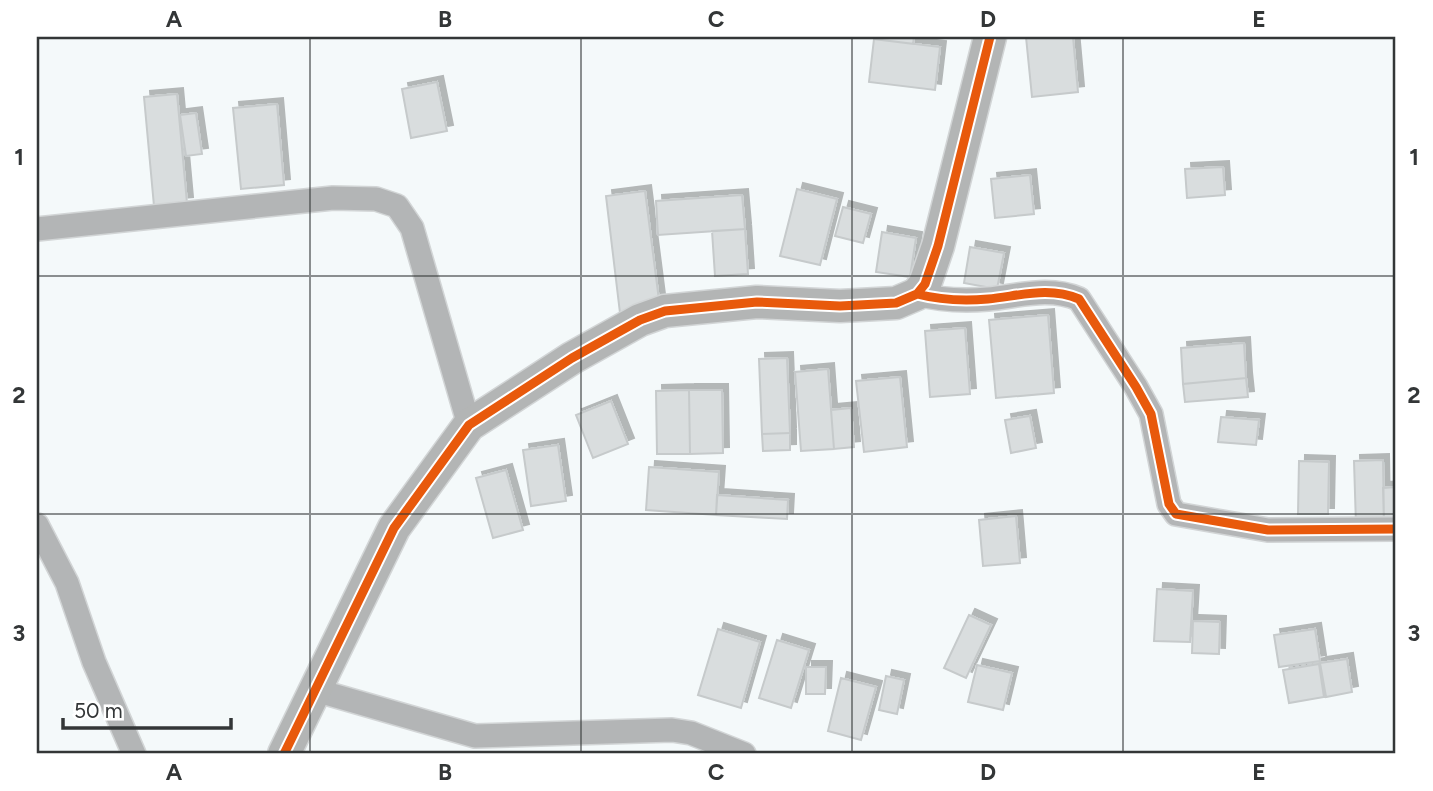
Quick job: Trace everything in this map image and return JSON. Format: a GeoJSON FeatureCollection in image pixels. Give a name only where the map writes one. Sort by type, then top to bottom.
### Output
{"type":"FeatureCollection","features":[{"type":"Feature","properties":{"kind":"street"},"geometry":{"type":"LineString","coordinates":[[284,754],[394,528],[469,425],[572,358],[640,320],[665,311],[757,302],[840,306],[896,303],[917,294],[925,284],[937,246],[990,37]]}},
{"type":"Feature","properties":{"kind":"street"},"geometry":{"type":"LineString","coordinates":[[37,229],[333,198],[376,199],[397,206],[412,228],[469,425]]}},
{"type":"Feature","properties":{"kind":"street"},"geometry":{"type":"LineString","coordinates":[[917,294],[939,299],[986,299],[1047,291],[1066,293],[1079,299],[1151,414],[1169,504],[1176,514],[1268,530],[1396,529]]}},
{"type":"Feature","properties":{"kind":"street"},"geometry":{"type":"LineString","coordinates":[[37,525],[67,583],[94,662],[134,754]]}},
{"type":"Feature","properties":{"kind":"street"},"geometry":{"type":"LineString","coordinates":[[315,690],[475,736],[672,730],[691,733],[744,754]]}},
{"type":"Feature","properties":{"kind":"building"},"geometry":{"type":"Polygon","coordinates":[[[874,37],[914,37],[913,44],[874,37]]]}},
{"type":"Feature","properties":{"kind":"building"},"geometry":{"type":"Polygon","coordinates":[[[1026,37],[1073,37],[1078,92],[1032,97],[1026,37]]]}},
{"type":"Feature","properties":{"kind":"building"},"geometry":{"type":"Polygon","coordinates":[[[874,39],[940,47],[935,90],[869,82],[874,39]]]}},
{"type":"Feature","properties":{"kind":"building"},"geometry":{"type":"Polygon","coordinates":[[[437,82],[447,131],[411,138],[402,89],[437,82]]]}},
{"type":"Feature","properties":{"kind":"building"},"geometry":{"type":"Polygon","coordinates":[[[177,94],[187,203],[154,206],[144,97],[177,94]]]}},
{"type":"Feature","properties":{"kind":"building"},"geometry":{"type":"Polygon","coordinates":[[[277,104],[284,185],[241,189],[233,108],[277,104]]]}},
{"type":"Feature","properties":{"kind":"building"},"geometry":{"type":"Polygon","coordinates":[[[196,113],[202,154],[186,156],[180,115],[196,113]]]}},
{"type":"Feature","properties":{"kind":"building"},"geometry":{"type":"Polygon","coordinates":[[[1223,167],[1225,195],[1187,198],[1185,169],[1223,167]]]}},
{"type":"Feature","properties":{"kind":"building"},"geometry":{"type":"Polygon","coordinates":[[[1030,175],[1034,214],[995,218],[991,179],[1030,175]]]}},
{"type":"Feature","properties":{"kind":"building"},"geometry":{"type":"Polygon","coordinates":[[[797,189],[837,199],[820,265],[780,256],[797,189]]]}},
{"type":"Feature","properties":{"kind":"building"},"geometry":{"type":"Polygon","coordinates":[[[645,191],[660,308],[620,313],[606,196],[645,191]]]}},
{"type":"Feature","properties":{"kind":"building"},"geometry":{"type":"Polygon","coordinates":[[[742,195],[745,229],[658,235],[656,201],[742,195]]]}},
{"type":"Feature","properties":{"kind":"building"},"geometry":{"type":"Polygon","coordinates":[[[843,207],[871,214],[863,243],[835,236],[843,207]]]}},
{"type":"Feature","properties":{"kind":"building"},"geometry":{"type":"Polygon","coordinates":[[[745,229],[748,274],[715,276],[712,231],[745,229]]]}},
{"type":"Feature","properties":{"kind":"building"},"geometry":{"type":"Polygon","coordinates":[[[882,232],[916,238],[910,277],[876,272],[882,232]]]}},
{"type":"Feature","properties":{"kind":"building"},"geometry":{"type":"Polygon","coordinates":[[[970,247],[1004,253],[997,289],[964,283],[970,247]]]}},
{"type":"Feature","properties":{"kind":"building"},"geometry":{"type":"Polygon","coordinates":[[[1048,315],[1054,393],[996,398],[989,320],[1048,315]]]}},
{"type":"Feature","properties":{"kind":"building"},"geometry":{"type":"Polygon","coordinates":[[[965,328],[970,394],[930,397],[925,331],[965,328]]]}},
{"type":"Feature","properties":{"kind":"building"},"geometry":{"type":"Polygon","coordinates":[[[1244,343],[1246,378],[1183,384],[1181,348],[1244,343]]]}},
{"type":"Feature","properties":{"kind":"building"},"geometry":{"type":"Polygon","coordinates":[[[787,358],[790,433],[762,434],[759,359],[787,358]]]}},
{"type":"Feature","properties":{"kind":"building"},"geometry":{"type":"Polygon","coordinates":[[[828,369],[834,449],[801,451],[795,372],[828,369]]]}},
{"type":"Feature","properties":{"kind":"building"},"geometry":{"type":"Polygon","coordinates":[[[900,377],[907,447],[864,452],[856,381],[900,377]]]}},
{"type":"Feature","properties":{"kind":"building"},"geometry":{"type":"Polygon","coordinates":[[[1246,378],[1248,397],[1185,402],[1183,384],[1246,378]]]}},
{"type":"Feature","properties":{"kind":"building"},"geometry":{"type":"Polygon","coordinates":[[[689,390],[690,454],[657,454],[656,391],[689,390]]]}},
{"type":"Feature","properties":{"kind":"building"},"geometry":{"type":"Polygon","coordinates":[[[689,390],[722,390],[723,453],[690,454],[689,390]]]}},
{"type":"Feature","properties":{"kind":"building"},"geometry":{"type":"Polygon","coordinates":[[[611,401],[628,444],[593,458],[576,415],[611,401]]]}},
{"type":"Feature","properties":{"kind":"building"},"geometry":{"type":"Polygon","coordinates":[[[851,408],[854,447],[834,449],[831,410],[851,408]]]}},
{"type":"Feature","properties":{"kind":"building"},"geometry":{"type":"Polygon","coordinates":[[[1030,416],[1036,448],[1011,453],[1005,420],[1030,416]]]}},
{"type":"Feature","properties":{"kind":"building"},"geometry":{"type":"Polygon","coordinates":[[[1221,417],[1259,420],[1256,445],[1218,442],[1221,417]]]}},
{"type":"Feature","properties":{"kind":"building"},"geometry":{"type":"Polygon","coordinates":[[[790,433],[790,450],[763,451],[762,434],[790,433]]]}},
{"type":"Feature","properties":{"kind":"building"},"geometry":{"type":"Polygon","coordinates":[[[558,445],[566,501],[531,506],[523,450],[558,445]]]}},
{"type":"Feature","properties":{"kind":"building"},"geometry":{"type":"Polygon","coordinates":[[[1383,460],[1384,524],[1356,525],[1354,461],[1383,460]]]}},
{"type":"Feature","properties":{"kind":"building"},"geometry":{"type":"Polygon","coordinates":[[[1299,461],[1329,462],[1328,514],[1298,514],[1299,461]]]}},
{"type":"Feature","properties":{"kind":"building"},"geometry":{"type":"Polygon","coordinates":[[[649,467],[719,472],[716,515],[646,510],[649,467]]]}},
{"type":"Feature","properties":{"kind":"building"},"geometry":{"type":"Polygon","coordinates":[[[506,470],[523,530],[493,538],[476,478],[506,470]]]}},
{"type":"Feature","properties":{"kind":"building"},"geometry":{"type":"Polygon","coordinates":[[[1396,487],[1396,524],[1384,524],[1383,488],[1396,487]]]}},
{"type":"Feature","properties":{"kind":"building"},"geometry":{"type":"Polygon","coordinates":[[[717,495],[788,500],[787,519],[716,515],[717,495]]]}},
{"type":"Feature","properties":{"kind":"building"},"geometry":{"type":"Polygon","coordinates":[[[1016,516],[1020,563],[983,566],[979,520],[1016,516]]]}},
{"type":"Feature","properties":{"kind":"building"},"geometry":{"type":"Polygon","coordinates":[[[1157,589],[1193,591],[1190,642],[1154,641],[1157,589]]]}},
{"type":"Feature","properties":{"kind":"building"},"geometry":{"type":"Polygon","coordinates":[[[969,615],[991,625],[966,678],[944,668],[969,615]]]}},
{"type":"Feature","properties":{"kind":"building"},"geometry":{"type":"Polygon","coordinates":[[[1193,621],[1220,622],[1219,654],[1192,653],[1193,621]]]}},
{"type":"Feature","properties":{"kind":"building"},"geometry":{"type":"Polygon","coordinates":[[[718,629],[760,642],[741,708],[698,695],[718,629]]]}},
{"type":"Feature","properties":{"kind":"building"},"geometry":{"type":"Polygon","coordinates":[[[1315,629],[1320,661],[1279,667],[1274,635],[1315,629]]]}},
{"type":"Feature","properties":{"kind":"building"},"geometry":{"type":"Polygon","coordinates":[[[777,640],[809,650],[791,708],[759,698],[777,640]]]}},
{"type":"Feature","properties":{"kind":"building"},"geometry":{"type":"Polygon","coordinates":[[[1347,659],[1352,692],[1326,697],[1320,663],[1347,659]]]}},
{"type":"Feature","properties":{"kind":"building"},"geometry":{"type":"Polygon","coordinates":[[[1319,664],[1324,697],[1289,703],[1283,670],[1319,664]]]}},
{"type":"Feature","properties":{"kind":"building"},"geometry":{"type":"Polygon","coordinates":[[[977,665],[1012,673],[1003,710],[968,702],[977,665]]]}},
{"type":"Feature","properties":{"kind":"building"},"geometry":{"type":"Polygon","coordinates":[[[806,667],[826,667],[825,694],[806,694],[806,667]]]}},
{"type":"Feature","properties":{"kind":"building"},"geometry":{"type":"Polygon","coordinates":[[[886,676],[904,680],[897,714],[879,710],[886,676]]]}},
{"type":"Feature","properties":{"kind":"building"},"geometry":{"type":"Polygon","coordinates":[[[841,678],[876,687],[861,740],[828,731],[841,678]]]}},
{"type":"Feature","properties":{"kind":"cycle path"},"geometry":{"type":"LineString","coordinates":[[284,754],[394,528],[469,425],[572,358],[640,320],[665,311],[757,302],[840,306],[896,303],[917,294],[925,284],[938,246],[990,37]]}},
{"type":"Feature","properties":{"kind":"cycle path"},"geometry":{"type":"LineString","coordinates":[[917,294],[970,300],[1045,292],[1079,299],[1151,414],[1169,504],[1176,514],[1268,530],[1396,529]]}}]}
